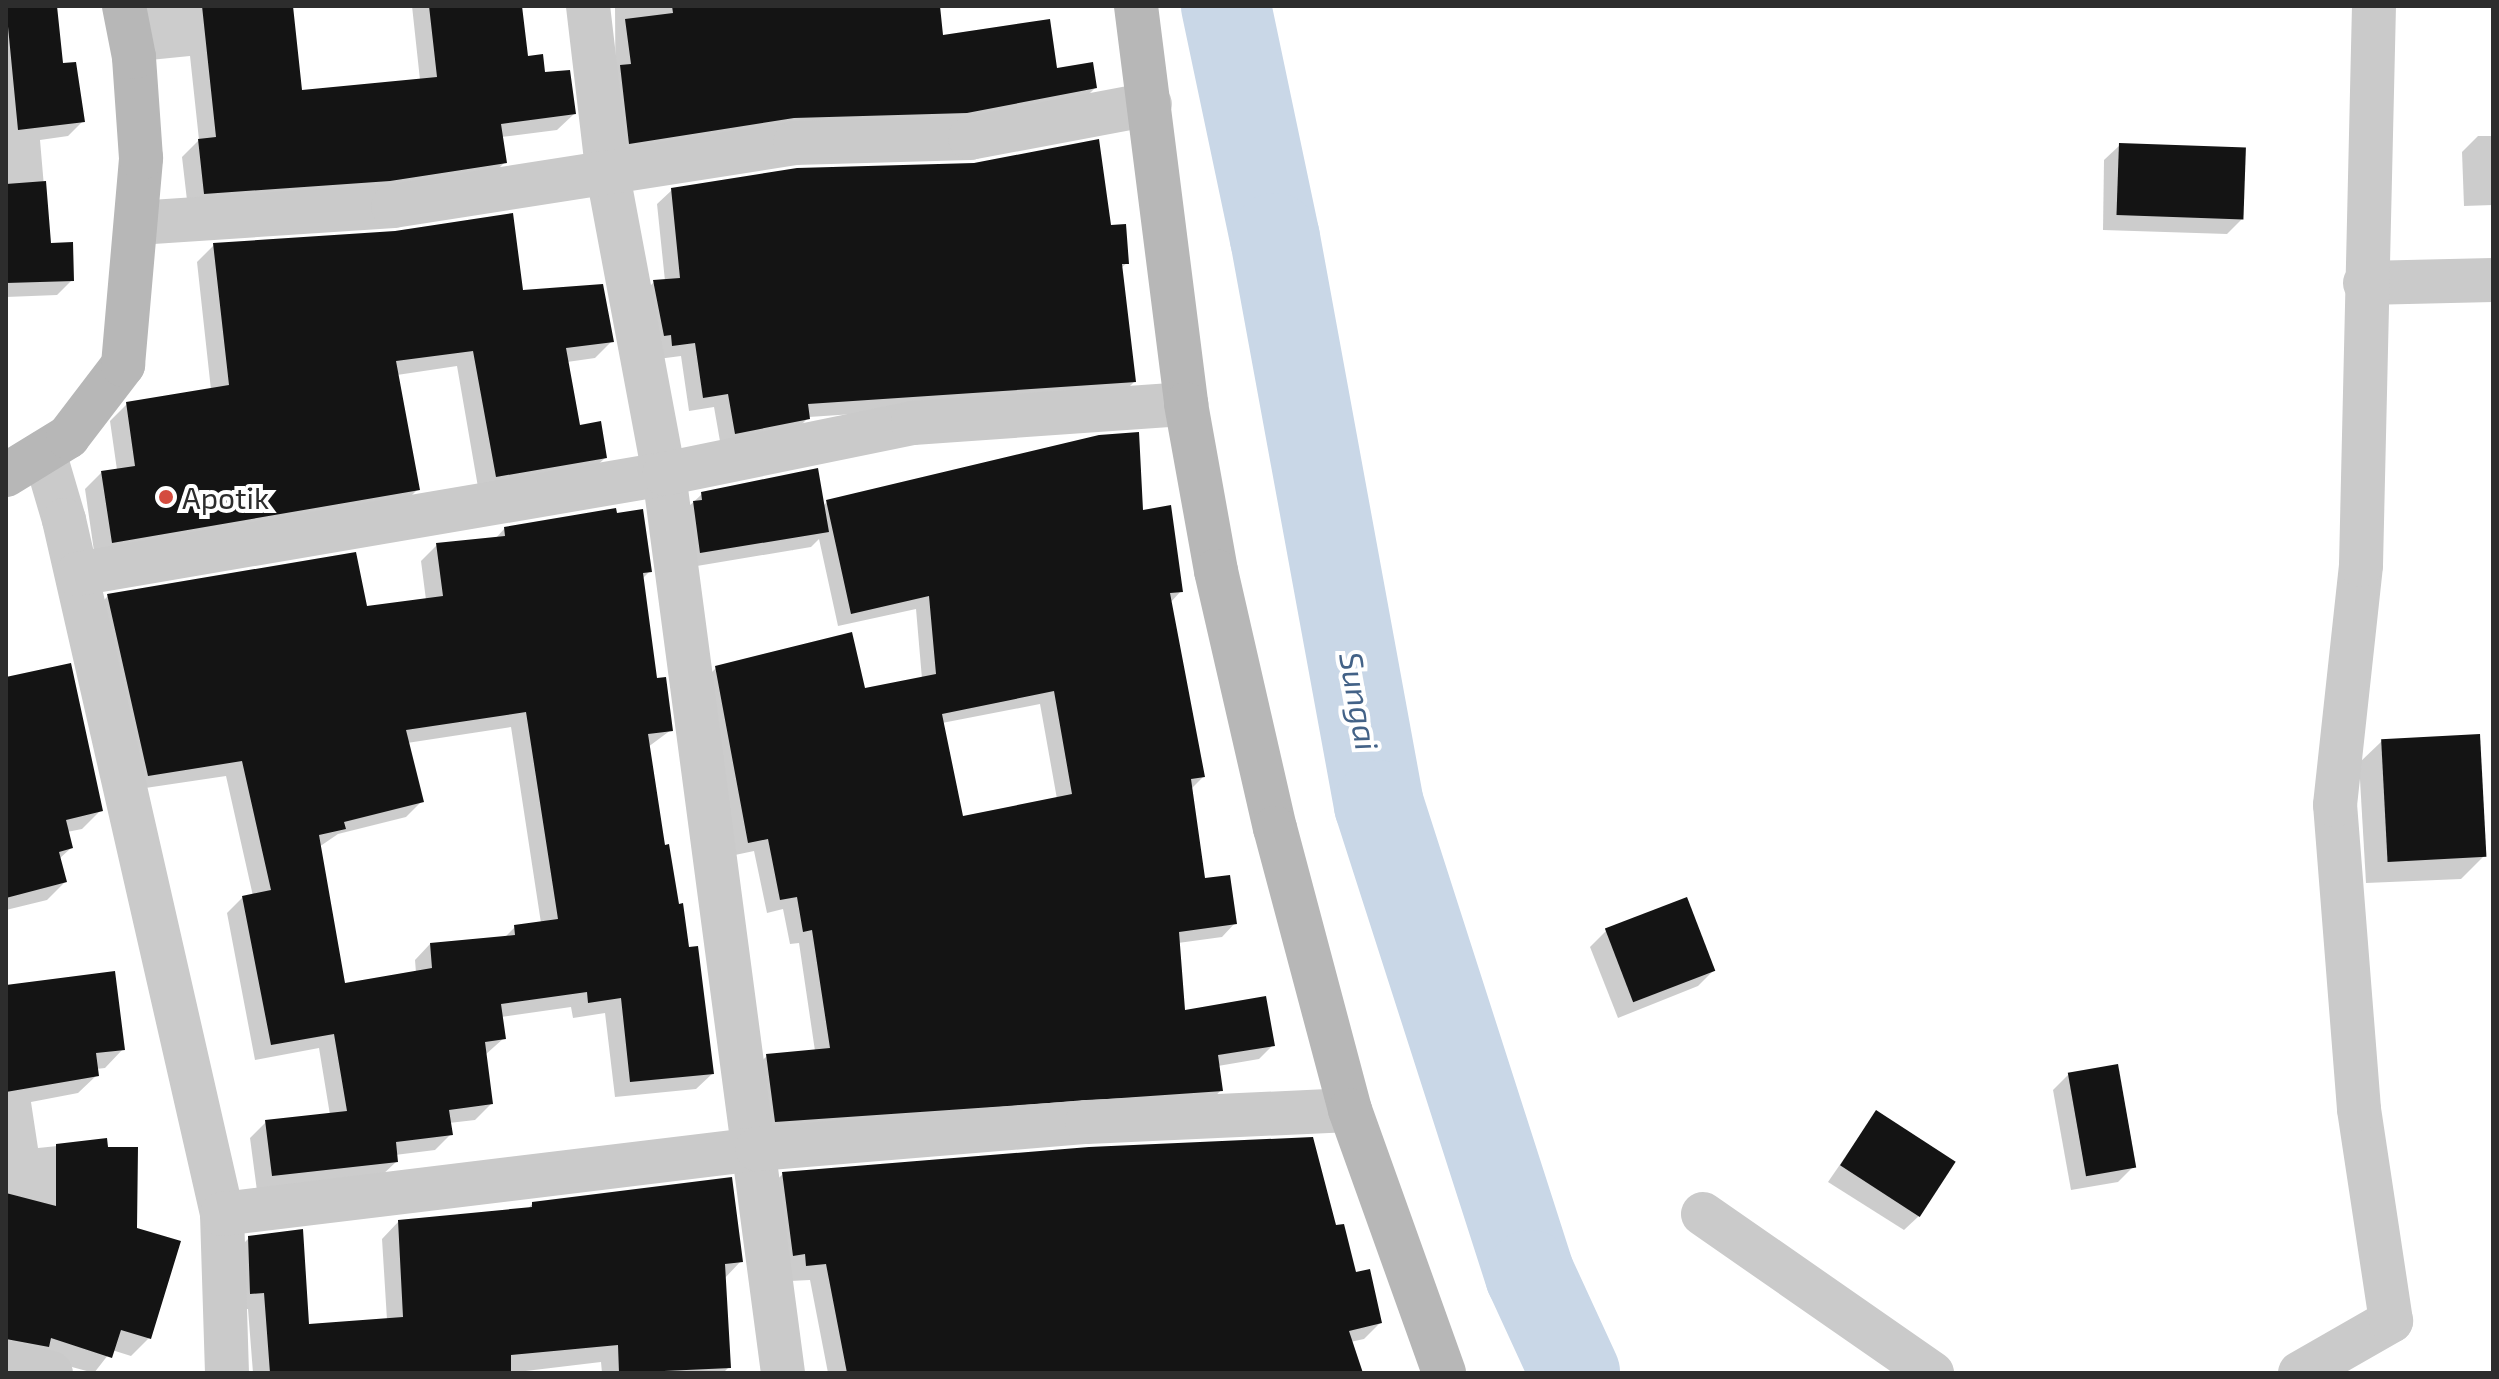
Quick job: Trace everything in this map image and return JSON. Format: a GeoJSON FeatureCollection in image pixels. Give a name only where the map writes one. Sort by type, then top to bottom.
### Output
{"type":"FeatureCollection","features":[{"type":"Feature","properties":{"kind":"street"},"geometry":{"type":"LineString","coordinates":[[6,475],[68,437],[123,365],[137,223],[140,144],[134,57],[124,6]]}},
{"type":"Feature","properties":{"kind":"street"},"geometry":{"type":"LineString","coordinates":[[588,6],[608,175],[664,474],[757,1149],[783,1373]]}},
{"type":"Feature","properties":{"kind":"street"},"geometry":{"type":"LineString","coordinates":[[1136,6],[1186,404],[1216,571],[1275,828],[1350,1110],[1444,1373]]}},
{"type":"Feature","properties":{"kind":"street"},"geometry":{"type":"LineString","coordinates":[[2300,1373],[2391,1321],[2359,1109],[2335,805],[2361,565],[2365,283],[2374,6]]}},
{"type":"Feature","properties":{"kind":"street"},"geometry":{"type":"LineString","coordinates":[[137,223],[393,206],[608,175],[795,143],[970,138],[1150,104]]}},
{"type":"Feature","properties":{"kind":"street"},"geometry":{"type":"LineString","coordinates":[[2365,283],[2493,280]]}},
{"type":"Feature","properties":{"kind":"street"},"geometry":{"type":"LineString","coordinates":[[77,574],[664,474],[913,423],[1186,404]]}},
{"type":"Feature","properties":{"kind":"street"},"geometry":{"type":"LineString","coordinates":[[44,452],[77,574],[222,1214],[227,1373]]}},
{"type":"Feature","properties":{"kind":"street"},"geometry":{"type":"LineString","coordinates":[[222,1214],[757,1149],[1087,1122],[1350,1110]]}},
{"type":"Feature","properties":{"kind":"street"},"geometry":{"type":"LineString","coordinates":[[1703,1214],[1932,1373]]}},
{"type":"Feature","properties":{"kind":"street"},"geometry":{"type":"LineString","coordinates":[[6,1363],[51,1373]]}},
{"type":"Feature","properties":{"kind":"building"},"geometry":{"type":"Polygon","coordinates":[[[6,6],[57,6],[63,63],[76,62],[85,122],[18,130],[6,6]]]}},
{"type":"Feature","properties":{"kind":"building"},"geometry":{"type":"Polygon","coordinates":[[[202,6],[293,6],[302,90],[437,77],[429,6],[522,6],[528,56],[543,54],[545,72],[570,70],[576,114],[501,124],[507,163],[390,181],[204,194],[198,139],[216,137],[202,6]]]}},
{"type":"Feature","properties":{"kind":"building"},"geometry":{"type":"Polygon","coordinates":[[[672,6],[940,6],[943,35],[1050,19],[1057,68],[1093,62],[1097,88],[967,113],[794,118],[629,144],[620,65],[631,64],[625,19],[673,13],[672,6]]]}},
{"type":"Feature","properties":{"kind":"building"},"geometry":{"type":"Polygon","coordinates":[[[1099,139],[1111,225],[1126,224],[1129,264],[1122,264],[1136,382],[808,404],[810,419],[735,434],[728,394],[703,398],[695,343],[672,346],[671,335],[664,336],[653,280],[680,278],[671,188],[797,168],[974,163],[1099,139]]]}},
{"type":"Feature","properties":{"kind":"building"},"geometry":{"type":"Polygon","coordinates":[[[2119,143],[2246,147],[2243,219],[2116,215],[2119,143]]]}},
{"type":"Feature","properties":{"kind":"building"},"geometry":{"type":"Polygon","coordinates":[[[46,181],[51,243],[73,242],[74,281],[6,283],[6,184],[46,181]]]}},
{"type":"Feature","properties":{"kind":"building"},"geometry":{"type":"Polygon","coordinates":[[[513,213],[523,290],[603,284],[614,342],[566,348],[580,425],[601,421],[607,458],[496,477],[473,351],[396,361],[420,490],[112,543],[101,471],[135,466],[126,402],[229,385],[213,243],[395,231],[513,213]]]}},
{"type":"Feature","properties":{"kind":"building"},"geometry":{"type":"Polygon","coordinates":[[[1139,432],[1143,510],[1171,505],[1183,592],[1170,593],[1205,777],[1191,779],[1205,878],[1230,875],[1237,924],[1179,932],[1185,1010],[1266,996],[1275,1046],[1218,1055],[1223,1091],[775,1122],[766,1054],[830,1048],[812,930],[803,932],[797,897],[780,900],[768,839],[748,843],[715,666],[852,632],[865,688],[936,674],[929,596],[851,614],[826,500],[1099,435],[1139,432]],[[1054,691],[942,714],[963,816],[1072,794],[1054,691]]]}},
{"type":"Feature","properties":{"kind":"building"},"geometry":{"type":"Polygon","coordinates":[[[818,468],[829,532],[700,553],[693,501],[702,500],[701,492],[818,468]]]}},
{"type":"Feature","properties":{"kind":"building"},"geometry":{"type":"Polygon","coordinates":[[[616,508],[617,513],[643,509],[652,572],[643,573],[657,678],[666,677],[673,731],[648,734],[665,845],[669,844],[679,904],[683,903],[689,947],[698,946],[714,1074],[630,1082],[621,998],[588,1003],[587,992],[501,1004],[506,1039],[485,1042],[493,1104],[449,1110],[453,1135],[396,1142],[398,1162],[272,1176],[265,1120],[347,1111],[334,1034],[271,1045],[242,896],[271,890],[242,761],[148,776],[107,594],[356,552],[367,606],[443,596],[436,543],[505,536],[504,527],[616,508]],[[526,712],[406,730],[424,802],[344,822],[346,829],[319,835],[345,983],[432,968],[430,943],[515,935],[514,925],[558,919],[526,712]]]}},
{"type":"Feature","properties":{"kind":"building"},"geometry":{"type":"Polygon","coordinates":[[[71,663],[103,811],[66,820],[73,848],[59,852],[67,882],[6,898],[6,677],[71,663]]]}},
{"type":"Feature","properties":{"kind":"building"},"geometry":{"type":"Polygon","coordinates":[[[2480,734],[2486,857],[2388,862],[2381,739],[2480,734]]]}},
{"type":"Feature","properties":{"kind":"building"},"geometry":{"type":"Polygon","coordinates":[[[1687,897],[1715,971],[1633,1002],[1605,929],[1687,897]]]}},
{"type":"Feature","properties":{"kind":"building"},"geometry":{"type":"Polygon","coordinates":[[[115,971],[125,1050],[96,1053],[99,1076],[6,1092],[6,985],[115,971]]]}},
{"type":"Feature","properties":{"kind":"building"},"geometry":{"type":"Polygon","coordinates":[[[2118,1064],[2136,1167],[2086,1176],[2068,1073],[2118,1064]]]}},
{"type":"Feature","properties":{"kind":"building"},"geometry":{"type":"Polygon","coordinates":[[[1876,1110],[1956,1162],[1920,1217],[1840,1165],[1876,1110]]]}},
{"type":"Feature","properties":{"kind":"building"},"geometry":{"type":"Polygon","coordinates":[[[1313,1137],[1336,1225],[1344,1224],[1356,1272],[1370,1269],[1382,1323],[1349,1331],[1363,1373],[847,1373],[826,1264],[806,1266],[805,1254],[793,1256],[782,1172],[1089,1147],[1313,1137]]]}},
{"type":"Feature","properties":{"kind":"building"},"geometry":{"type":"Polygon","coordinates":[[[107,1138],[108,1147],[138,1147],[137,1228],[181,1241],[151,1339],[121,1330],[112,1358],[51,1338],[49,1347],[6,1339],[6,1193],[56,1206],[56,1144],[107,1138]]]}},
{"type":"Feature","properties":{"kind":"building"},"geometry":{"type":"Polygon","coordinates":[[[732,1177],[743,1262],[725,1264],[731,1368],[619,1373],[618,1345],[511,1355],[511,1373],[270,1373],[264,1293],[250,1294],[248,1236],[303,1229],[309,1324],[403,1317],[398,1220],[532,1207],[532,1202],[732,1177]]]}},
{"type":"Feature","properties":{"kind":"waterway","name":"Sungai"},"geometry":{"type":"LineString","coordinates":[[1226,6],[1275,238],[1379,805],[1530,1275],[1575,1373]]}},
{"type":"Feature","properties":{"kind":"place","name":"Apotik"},"geometry":{"type":"Point","coordinates":[166,497]}}]}
